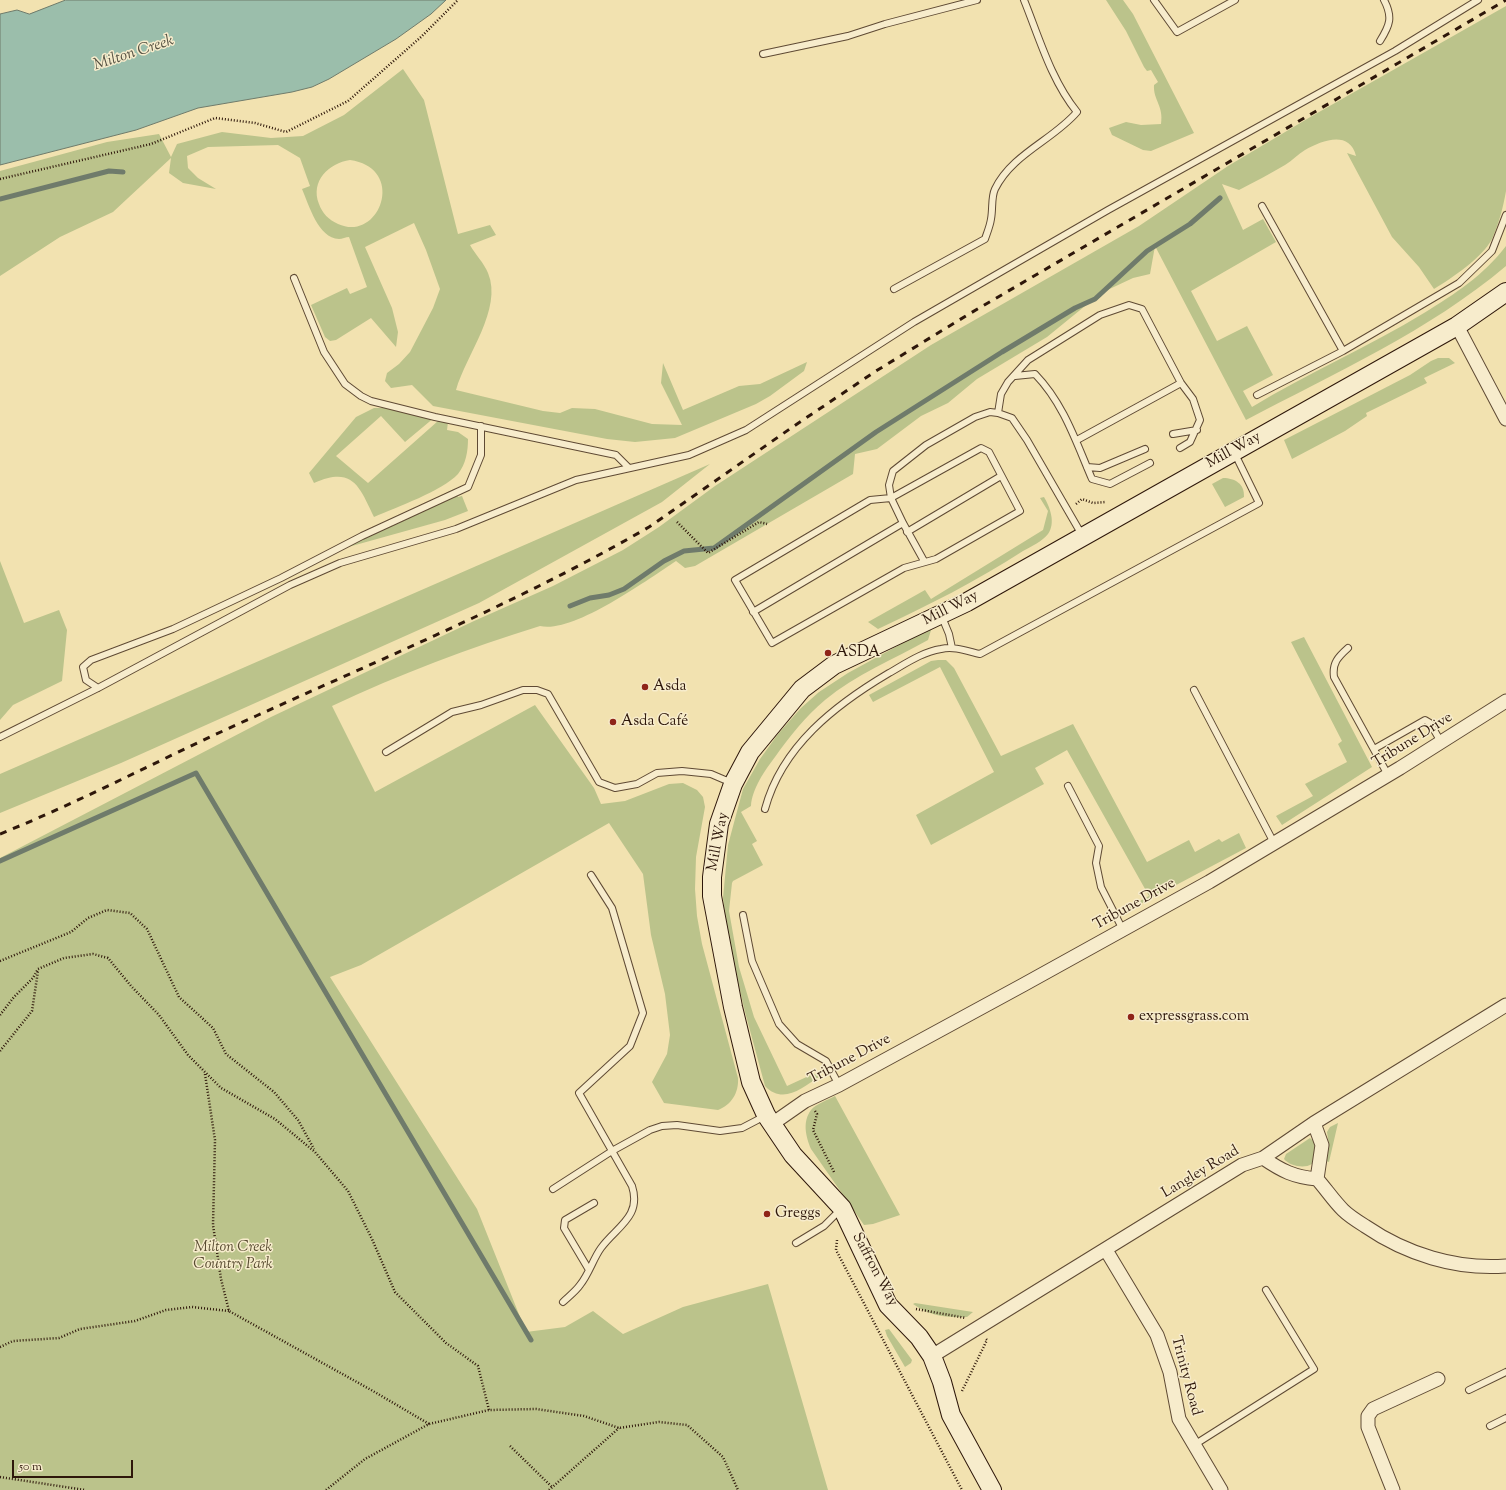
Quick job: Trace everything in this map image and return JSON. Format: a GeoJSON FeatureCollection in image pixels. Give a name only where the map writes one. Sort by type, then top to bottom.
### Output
{"type":"FeatureCollection","features":[{"type":"Feature","properties":{"kind":"street","name":"Mill Way"},"geometry":{"type":"LineString","coordinates":[[769,1120],[751,1082],[733,1007],[712,896],[712,877],[719,824],[733,784],[750,752],[802,689],[834,665],[942,615],[1457,326],[1506,292]]}},
{"type":"Feature","properties":{"kind":"street"},"geometry":{"type":"LineString","coordinates":[[1457,326],[1506,419]]}},
{"type":"Feature","properties":{"kind":"street","name":"Tribune Drive"},"geometry":{"type":"LineString","coordinates":[[769,1120],[839,1085],[1123,930],[1388,775],[1506,701]]}},
{"type":"Feature","properties":{"kind":"street","name":"Langley Road"},"geometry":{"type":"LineString","coordinates":[[932,1356],[976,1330],[1035,1291],[1106,1250],[1242,1165],[1263,1158],[1314,1123],[1506,1005]]}},
{"type":"Feature","properties":{"kind":"street","name":"Saffron Way"},"geometry":{"type":"LineString","coordinates":[[769,1120],[793,1156],[842,1208],[888,1305],[919,1337],[932,1356],[942,1382],[951,1415],[992,1490]]}},
{"type":"Feature","properties":{"kind":"street"},"geometry":{"type":"LineString","coordinates":[[1314,1123],[1322,1145],[1317,1179],[1343,1211],[1383,1239],[1402,1248],[1455,1263],[1492,1267],[1506,1266]]}},
{"type":"Feature","properties":{"kind":"street"},"geometry":{"type":"LineString","coordinates":[[1263,1158],[1279,1169],[1299,1178],[1317,1179]]}},
{"type":"Feature","properties":{"kind":"street","name":"Trinity Road"},"geometry":{"type":"LineString","coordinates":[[1106,1250],[1157,1335],[1170,1372],[1179,1420],[1193,1446],[1221,1490]]}},
{"type":"Feature","properties":{"kind":"street"},"geometry":{"type":"LineString","coordinates":[[1393,1490],[1368,1427],[1368,1416],[1373,1409],[1438,1379]]}},
{"type":"Feature","properties":{"kind":"lane"},"geometry":{"type":"LineString","coordinates":[[763,54],[848,36],[885,24],[978,0]]}},
{"type":"Feature","properties":{"kind":"lane"},"geometry":{"type":"LineString","coordinates":[[894,289],[985,239],[991,219],[994,190],[1002,176],[1077,112],[1066,99],[1053,73],[1024,0]]}},
{"type":"Feature","properties":{"kind":"lane"},"geometry":{"type":"LineString","coordinates":[[1154,0],[1177,32],[1235,0]]}},
{"type":"Feature","properties":{"kind":"lane"},"geometry":{"type":"LineString","coordinates":[[1380,41],[1389,27],[1390,10],[1384,0]]}},
{"type":"Feature","properties":{"kind":"lane"},"geometry":{"type":"LineString","coordinates":[[0,736],[98,688],[290,585],[340,563],[456,529],[576,480],[628,467],[689,455],[746,430],[914,322],[1108,210],[1395,51],[1478,0]]}},
{"type":"Feature","properties":{"kind":"lane"},"geometry":{"type":"LineString","coordinates":[[1262,206],[1343,351]]}},
{"type":"Feature","properties":{"kind":"lane"},"geometry":{"type":"LineString","coordinates":[[1257,395],[1343,351],[1459,282],[1492,251],[1506,215]]}},
{"type":"Feature","properties":{"kind":"lane"},"geometry":{"type":"LineString","coordinates":[[294,278],[324,352],[345,384],[371,401],[616,456],[628,467]]}},
{"type":"Feature","properties":{"kind":"lane"},"geometry":{"type":"LineString","coordinates":[[998,413],[1001,394],[1008,382],[1028,360],[1100,316],[1129,304],[1142,310],[1181,384],[1193,399],[1200,420],[1197,430],[1190,442],[1180,448]]}},
{"type":"Feature","properties":{"kind":"lane"},"geometry":{"type":"LineString","coordinates":[[1015,376],[1035,374],[1050,389],[1078,440],[1092,479],[1110,484],[1150,463]]}},
{"type":"Feature","properties":{"kind":"lane"},"geometry":{"type":"LineString","coordinates":[[1078,440],[1181,384]]}},
{"type":"Feature","properties":{"kind":"lane"},"geometry":{"type":"LineString","coordinates":[[924,561],[891,498],[888,485],[894,471],[926,445],[975,417],[990,412],[1012,418],[1027,440],[1083,536]]}},
{"type":"Feature","properties":{"kind":"lane"},"geometry":{"type":"LineString","coordinates":[[98,688],[86,680],[83,667],[91,660],[173,629],[281,578],[362,536],[468,487],[481,455],[481,426]]}},
{"type":"Feature","properties":{"kind":"lane"},"geometry":{"type":"LineString","coordinates":[[1173,434],[1197,430]]}},
{"type":"Feature","properties":{"kind":"lane"},"geometry":{"type":"LineString","coordinates":[[981,448],[989,452],[1020,511],[936,559],[924,561],[904,568],[772,643],[735,580],[870,500],[891,498],[981,448]]}},
{"type":"Feature","properties":{"kind":"lane"},"geometry":{"type":"LineString","coordinates":[[1087,467],[1100,468],[1144,449]]}},
{"type":"Feature","properties":{"kind":"lane"},"geometry":{"type":"LineString","coordinates":[[765,809],[769,794],[780,772],[804,738],[822,719],[864,688],[927,652],[952,648],[980,654],[1259,503],[1233,451]]}},
{"type":"Feature","properties":{"kind":"lane"},"geometry":{"type":"LineString","coordinates":[[908,532],[1001,476]]}},
{"type":"Feature","properties":{"kind":"lane"},"geometry":{"type":"LineString","coordinates":[[753,612],[903,523]]}},
{"type":"Feature","properties":{"kind":"lane"},"geometry":{"type":"LineString","coordinates":[[942,615],[952,648]]}},
{"type":"Feature","properties":{"kind":"lane"},"geometry":{"type":"LineString","coordinates":[[1348,648],[1334,664],[1334,677],[1388,775]]}},
{"type":"Feature","properties":{"kind":"lane"},"geometry":{"type":"LineString","coordinates":[[386,752],[452,712],[481,705],[524,690],[537,690],[548,694],[599,782],[615,788],[637,784],[657,773],[682,771],[711,774],[733,784]]}},
{"type":"Feature","properties":{"kind":"lane"},"geometry":{"type":"LineString","coordinates":[[1194,690],[1274,843]]}},
{"type":"Feature","properties":{"kind":"lane"},"geometry":{"type":"LineString","coordinates":[[1374,749],[1425,720],[1430,723],[1441,742]]}},
{"type":"Feature","properties":{"kind":"lane"},"geometry":{"type":"LineString","coordinates":[[1068,786],[1099,846],[1096,863],[1101,887],[1123,930]]}},
{"type":"Feature","properties":{"kind":"lane"},"geometry":{"type":"LineString","coordinates":[[563,1302],[580,1286],[602,1247],[624,1224],[630,1214],[635,1195],[632,1186],[579,1093],[630,1046],[643,1013],[612,908],[591,875]]}},
{"type":"Feature","properties":{"kind":"lane"},"geometry":{"type":"LineString","coordinates":[[743,915],[752,961],[779,1024],[797,1044],[826,1061],[839,1085]]}},
{"type":"Feature","properties":{"kind":"lane"},"geometry":{"type":"LineString","coordinates":[[553,1189],[612,1151],[650,1130],[662,1126],[677,1125],[720,1131],[742,1128],[769,1120]]}},
{"type":"Feature","properties":{"kind":"lane"},"geometry":{"type":"LineString","coordinates":[[589,1270],[564,1228],[564,1224],[566,1220],[594,1203]]}},
{"type":"Feature","properties":{"kind":"lane"},"geometry":{"type":"LineString","coordinates":[[796,1243],[824,1226],[842,1208]]}},
{"type":"Feature","properties":{"kind":"lane"},"geometry":{"type":"LineString","coordinates":[[1193,1446],[1314,1369],[1266,1290]]}},
{"type":"Feature","properties":{"kind":"lane"},"geometry":{"type":"LineString","coordinates":[[1469,1390],[1506,1372]]}},
{"type":"Feature","properties":{"kind":"lane"},"geometry":{"type":"LineString","coordinates":[[1490,1426],[1506,1418]]}},
{"type":"Feature","properties":{"kind":"path"},"geometry":{"type":"LineString","coordinates":[[0,179],[151,144],[215,118],[255,123],[286,132],[348,101],[416,42],[458,0]]}},
{"type":"Feature","properties":{"kind":"path"},"geometry":{"type":"LineString","coordinates":[[677,522],[708,553],[759,522],[767,524]]}},
{"type":"Feature","properties":{"kind":"path"},"geometry":{"type":"LineString","coordinates":[[0,961],[71,932],[88,918],[107,910],[130,913],[147,929],[179,997],[213,1028],[226,1054],[274,1092],[298,1120],[315,1152]]}},
{"type":"Feature","properties":{"kind":"path"},"geometry":{"type":"LineString","coordinates":[[0,1015],[14,997],[33,978],[38,969],[64,958],[93,954],[108,958],[131,986],[159,1015],[188,1055],[205,1073],[221,1088],[275,1119],[315,1152],[348,1191],[372,1239],[394,1292],[446,1343],[478,1366],[489,1410]]}},
{"type":"Feature","properties":{"kind":"path"},"geometry":{"type":"LineString","coordinates":[[0,1051],[32,1011],[38,969]]}},
{"type":"Feature","properties":{"kind":"path"},"geometry":{"type":"LineString","coordinates":[[205,1073],[215,1140],[213,1225],[221,1279],[229,1311]]}},
{"type":"Feature","properties":{"kind":"path"},"geometry":{"type":"LineString","coordinates":[[805,1102],[817,1114],[813,1130],[836,1176]]}},
{"type":"Feature","properties":{"kind":"path"},"geometry":{"type":"LineString","coordinates":[[838,1236],[836,1250],[962,1490]]}},
{"type":"Feature","properties":{"kind":"path"},"geometry":{"type":"LineString","coordinates":[[0,1347],[13,1341],[59,1338],[80,1329],[135,1321],[166,1310],[192,1307],[229,1311],[373,1390],[428,1424]]}},
{"type":"Feature","properties":{"kind":"path"},"geometry":{"type":"LineString","coordinates":[[911,1308],[970,1319]]}},
{"type":"Feature","properties":{"kind":"path"},"geometry":{"type":"LineString","coordinates":[[961,1394],[987,1340],[976,1330]]}},
{"type":"Feature","properties":{"kind":"path"},"geometry":{"type":"LineString","coordinates":[[326,1490],[366,1458],[428,1424],[489,1410],[536,1408],[584,1416],[620,1428],[659,1422],[686,1425],[723,1457],[738,1490]]}},
{"type":"Feature","properties":{"kind":"path"},"geometry":{"type":"LineString","coordinates":[[549,1490],[620,1428]]}},
{"type":"Feature","properties":{"kind":"path"},"geometry":{"type":"LineString","coordinates":[[510,1446],[552,1487]]}},
{"type":"Feature","properties":{"kind":"path"},"geometry":{"type":"LineString","coordinates":[[0,1477],[85,1490]]}},
{"type":"Feature","properties":{"kind":"green space"},"geometry":{"type":"Polygon","coordinates":[[[1106,0],[1123,0],[1133,14],[1194,133],[1151,151],[1143,150],[1112,135],[1109,128],[1126,122],[1141,125],[1161,124],[1162,118],[1154,90],[1154,85],[1158,82],[1151,70],[1147,71],[1144,67],[1126,31],[1106,0]]]}},
{"type":"Feature","properties":{"kind":"green space","name":"Milton Creek Country Park"},"geometry":{"type":"Polygon","coordinates":[[[1506,6],[1506,191],[1497,227],[1492,239],[1474,260],[1434,289],[1419,267],[1392,237],[1347,153],[1356,156],[1353,148],[1342,140],[1335,140],[1312,146],[1290,162],[1239,190],[1222,184],[1243,230],[1263,219],[1276,242],[1191,291],[1217,341],[1247,326],[1273,375],[1243,391],[1252,407],[1436,306],[1479,275],[1506,246],[1506,266],[1445,311],[1413,331],[1347,368],[1246,420],[1155,246],[1150,274],[1133,278],[1101,293],[1047,337],[977,379],[948,403],[921,416],[877,449],[855,454],[853,474],[695,566],[685,568],[676,561],[610,604],[590,614],[571,622],[554,626],[540,626],[487,643],[409,672],[332,706],[375,792],[535,705],[594,788],[601,804],[625,801],[669,784],[683,783],[697,790],[703,797],[705,807],[696,857],[695,889],[697,916],[702,944],[738,1078],[736,1093],[730,1102],[723,1108],[718,1110],[664,1103],[652,1082],[667,1054],[670,1035],[665,994],[651,935],[643,874],[609,823],[361,965],[330,977],[477,1209],[526,1332],[565,1327],[593,1311],[623,1334],[683,1307],[768,1284],[828,1490],[0,1490],[0,858],[271,717],[474,621],[553,586],[623,550],[659,527],[715,486],[931,345],[1139,226],[1228,166],[1312,116],[1506,6]]]}},
{"type":"Feature","properties":{"kind":"green space"},"geometry":{"type":"Polygon","coordinates":[[[403,69],[424,100],[458,234],[490,225],[496,235],[470,245],[488,273],[491,287],[491,302],[487,317],[456,390],[543,411],[560,413],[572,408],[595,409],[652,424],[682,425],[661,383],[663,363],[683,410],[739,386],[760,384],[807,362],[804,371],[770,396],[756,404],[675,438],[635,442],[607,439],[433,406],[412,385],[391,388],[385,381],[387,373],[399,364],[410,352],[433,308],[440,289],[426,250],[414,223],[365,247],[392,308],[398,332],[396,347],[371,318],[336,340],[330,341],[325,337],[311,305],[347,288],[350,294],[367,287],[349,237],[339,239],[332,237],[325,233],[315,220],[302,189],[310,186],[300,158],[278,145],[208,147],[187,156],[188,168],[198,178],[216,189],[183,183],[169,173],[171,158],[113,212],[60,237],[0,276],[0,171],[107,142],[159,134],[171,157],[177,144],[222,132],[271,138],[303,136],[344,115],[403,69]],[[350,160],[342,162],[329,169],[323,174],[319,181],[317,196],[320,207],[329,218],[338,224],[353,227],[366,223],[375,214],[381,202],[382,189],[378,176],[368,166],[350,160]]]}},
{"type":"Feature","properties":{"kind":"green space"},"geometry":{"type":"Polygon","coordinates":[[[1438,358],[1449,358],[1455,363],[1424,378],[1427,383],[1366,413],[1367,416],[1345,431],[1292,459],[1284,440],[1410,375],[1438,358]]]}},
{"type":"Feature","properties":{"kind":"green space"},"geometry":{"type":"Polygon","coordinates":[[[374,408],[388,408],[435,417],[405,442],[381,416],[336,456],[368,483],[438,421],[448,422],[447,430],[458,432],[468,439],[465,462],[458,474],[451,480],[419,498],[374,517],[364,496],[353,482],[346,478],[338,477],[327,478],[314,483],[309,473],[356,417],[374,408]]]}},
{"type":"Feature","properties":{"kind":"green space"},"geometry":{"type":"Polygon","coordinates":[[[710,464],[662,502],[479,603],[121,763],[0,813],[0,774],[710,464]]]}},
{"type":"Feature","properties":{"kind":"green space"},"geometry":{"type":"Polygon","coordinates":[[[1223,478],[1231,479],[1241,485],[1244,492],[1244,497],[1225,507],[1212,484],[1223,478]]]}},
{"type":"Feature","properties":{"kind":"green space"},"geometry":{"type":"Polygon","coordinates":[[[454,489],[458,497],[462,496],[468,511],[445,520],[316,556],[454,489]]]}},
{"type":"Feature","properties":{"kind":"green space"},"geometry":{"type":"Polygon","coordinates":[[[1044,497],[1050,510],[1052,520],[1052,525],[1046,537],[970,583],[878,629],[868,622],[925,590],[931,599],[1043,530],[1048,511],[1040,498],[1044,497]]]}},
{"type":"Feature","properties":{"kind":"green space"},"geometry":{"type":"Polygon","coordinates":[[[0,561],[24,623],[59,610],[67,630],[62,681],[13,705],[0,720],[0,561]]]}},
{"type":"Feature","properties":{"kind":"green space"},"geometry":{"type":"Polygon","coordinates":[[[932,627],[928,640],[849,683],[818,706],[798,727],[771,762],[756,786],[751,806],[741,812],[757,841],[752,844],[763,865],[733,881],[732,883],[729,911],[739,967],[754,1017],[787,1086],[813,1074],[816,1074],[819,1077],[792,1093],[779,1094],[772,1092],[765,1086],[745,1012],[727,935],[723,898],[728,845],[743,789],[760,759],[778,734],[801,708],[819,692],[848,673],[932,627]]]}},
{"type":"Feature","properties":{"kind":"green space"},"geometry":{"type":"Polygon","coordinates":[[[1304,637],[1372,767],[1282,825],[1276,816],[1313,796],[1305,784],[1347,762],[1338,744],[1342,741],[1291,642],[1304,637]]]}},
{"type":"Feature","properties":{"kind":"green space"},"geometry":{"type":"Polygon","coordinates":[[[946,660],[954,668],[1001,756],[1073,724],[1147,862],[1189,840],[1195,852],[1219,839],[1222,842],[1239,833],[1246,848],[1129,910],[1128,907],[1149,896],[1067,750],[1035,768],[1044,784],[931,845],[916,815],[994,772],[940,667],[873,702],[869,695],[931,661],[946,660]]]}},
{"type":"Feature","properties":{"kind":"green space"},"geometry":{"type":"Polygon","coordinates":[[[835,1096],[900,1215],[873,1224],[864,1225],[811,1149],[806,1130],[806,1119],[811,1110],[816,1106],[835,1096]]]}},
{"type":"Feature","properties":{"kind":"green space"},"geometry":{"type":"Polygon","coordinates":[[[1338,1123],[1329,1162],[1326,1161],[1329,1146],[1327,1132],[1330,1127],[1338,1123]]]}},
{"type":"Feature","properties":{"kind":"green space"},"geometry":{"type":"Polygon","coordinates":[[[1310,1138],[1317,1144],[1312,1164],[1309,1166],[1297,1166],[1284,1159],[1286,1154],[1310,1138]]]}},
{"type":"Feature","properties":{"kind":"green space"},"geometry":{"type":"Polygon","coordinates":[[[915,1303],[973,1312],[967,1317],[938,1315],[919,1308],[913,1304],[915,1303]]]}},
{"type":"Feature","properties":{"kind":"green space"},"geometry":{"type":"Polygon","coordinates":[[[889,1329],[912,1360],[911,1363],[905,1367],[887,1336],[885,1330],[889,1329]]]}},
{"type":"Feature","properties":{"kind":"water","name":"Milton Creek"},"geometry":{"type":"Polygon","coordinates":[[[66,0],[446,0],[431,14],[396,39],[329,79],[312,87],[292,92],[198,108],[136,130],[0,165],[0,14],[17,10],[29,14],[66,0]]]}},
{"type":"Feature","properties":{"kind":"waterway"},"geometry":{"type":"LineString","coordinates":[[0,199],[109,171],[123,172]]}},
{"type":"Feature","properties":{"kind":"waterway"},"geometry":{"type":"LineString","coordinates":[[570,606],[590,598],[609,595],[624,589],[664,561],[684,551],[714,548],[876,432],[1002,352],[1075,308],[1095,299],[1147,251],[1190,224],[1220,198]]}},
{"type":"Feature","properties":{"kind":"waterway"},"geometry":{"type":"LineString","coordinates":[[0,861],[196,773],[531,1340]]}},
{"type":"Feature","properties":{"kind":"railway"},"geometry":{"type":"LineString","coordinates":[[0,834],[65,806],[224,731],[455,626],[601,554],[649,527],[876,371],[969,314],[1506,0]]}},
{"type":"Feature","properties":{"kind":"place","name":"ASDA"},"geometry":{"type":"Point","coordinates":[828,653]}},
{"type":"Feature","properties":{"kind":"place","name":"Asda"},"geometry":{"type":"Point","coordinates":[645,687]}},
{"type":"Feature","properties":{"kind":"place","name":"Asda Café"},"geometry":{"type":"Point","coordinates":[613,722]}},
{"type":"Feature","properties":{"kind":"place","name":"expressgrass.com"},"geometry":{"type":"Point","coordinates":[1131,1017]}},
{"type":"Feature","properties":{"kind":"place","name":"Greggs"},"geometry":{"type":"Point","coordinates":[767,1214]}}]}
